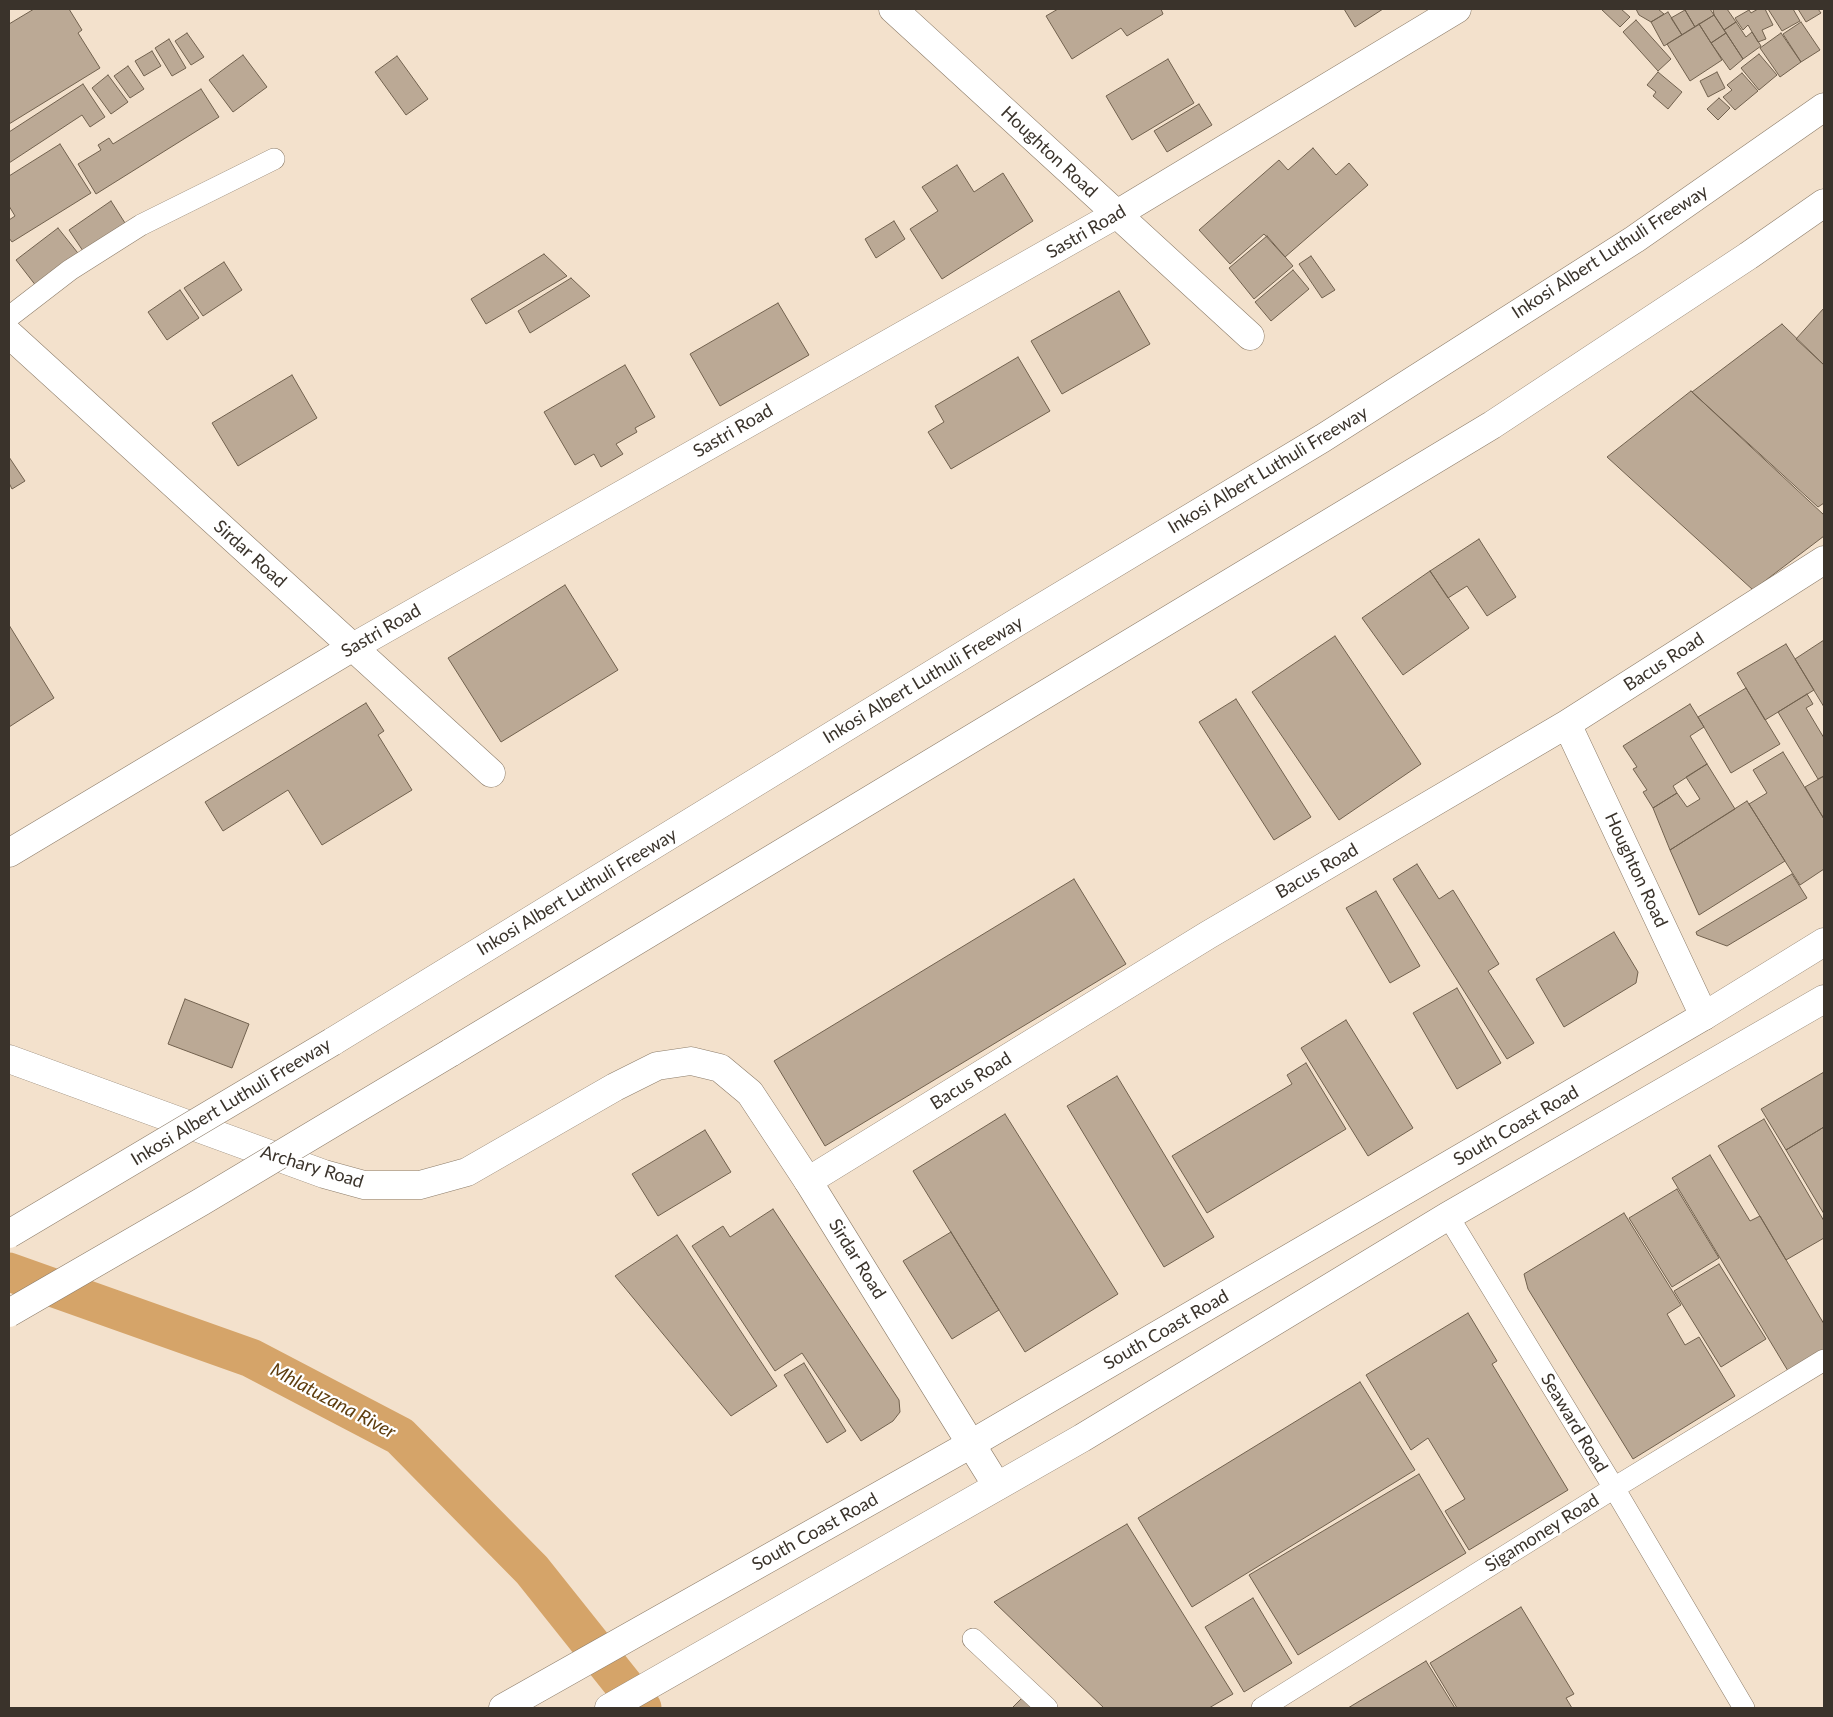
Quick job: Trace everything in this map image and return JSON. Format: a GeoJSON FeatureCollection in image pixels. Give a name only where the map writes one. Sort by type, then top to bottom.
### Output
{"type":"FeatureCollection","features":[{"type":"Feature","properties":{"kind":"main road","name":"Houghton Road"},"geometry":{"type":"LineString","coordinates":[[893,9],[1250,336]]}},
{"type":"Feature","properties":{"kind":"main road","name":"Sastri Road"},"geometry":{"type":"LineString","coordinates":[[9,853],[353,647],[1117,214],[1457,9]]}},
{"type":"Feature","properties":{"kind":"main road","name":"Inkosi Albert Luthuli Freeway"},"geometry":{"type":"LineString","coordinates":[[9,1234],[332,1042],[1019,621],[1323,438],[1634,239],[1824,108]]}},
{"type":"Feature","properties":{"kind":"main road"},"geometry":{"type":"LineString","coordinates":[[9,1313],[201,1202],[450,1053],[1492,425],[1748,256],[1824,203]]}},
{"type":"Feature","properties":{"kind":"main road","name":"Sirdar Road"},"geometry":{"type":"LineString","coordinates":[[9,334],[491,773]]}},
{"type":"Feature","properties":{"kind":"main road","name":"Bacus Road"},"geometry":{"type":"LineString","coordinates":[[808,1180],[1208,936],[1568,724],[1824,560]]}},
{"type":"Feature","properties":{"kind":"main road","name":"Houghton Road"},"geometry":{"type":"LineString","coordinates":[[1568,724],[1704,1016]]}},
{"type":"Feature","properties":{"kind":"main road","name":"South Coast Road"},"geometry":{"type":"LineString","coordinates":[[503,1708],[971,1444],[1704,1016],[1824,942]]}},
{"type":"Feature","properties":{"kind":"main road"},"geometry":{"type":"LineString","coordinates":[[609,1708],[1082,1438],[1448,1216],[1824,999]]}},
{"type":"Feature","properties":{"kind":"main road","name":"Archary Road"},"geometry":{"type":"LineString","coordinates":[[9,1059],[324,1174],[364,1185],[420,1185],[467,1172],[616,1087],[657,1066],[691,1060]]}},
{"type":"Feature","properties":{"kind":"main road","name":"Sirdar Road"},"geometry":{"type":"LineString","coordinates":[[691,1060],[720,1068],[750,1093],[808,1180],[997,1486]]}},
{"type":"Feature","properties":{"kind":"lane"},"geometry":{"type":"LineString","coordinates":[[9,317],[70,270],[141,225],[274,159]]}},
{"type":"Feature","properties":{"kind":"lane","name":"Seaward Road"},"geometry":{"type":"LineString","coordinates":[[1448,1216],[1614,1488],[1744,1708]]}},
{"type":"Feature","properties":{"kind":"lane","name":"Sigamoney Road"},"geometry":{"type":"LineString","coordinates":[[1262,1708],[1614,1488],[1824,1360]]}},
{"type":"Feature","properties":{"kind":"lane"},"geometry":{"type":"LineString","coordinates":[[973,1639],[1047,1708]]}},
{"type":"Feature","properties":{"kind":"building"},"geometry":{"type":"Polygon","coordinates":[[[34,9],[69,9],[82,30],[78,33],[100,68],[9,124],[9,24],[34,9]]]}},
{"type":"Feature","properties":{"kind":"building"},"geometry":{"type":"Polygon","coordinates":[[[1058,9],[1161,9],[1163,14],[1127,36],[1121,28],[1072,59],[1046,16],[1058,9]]]}},
{"type":"Feature","properties":{"kind":"building"},"geometry":{"type":"Polygon","coordinates":[[[1344,9],[1383,9],[1355,27],[1344,9]]]}},
{"type":"Feature","properties":{"kind":"building"},"geometry":{"type":"Polygon","coordinates":[[[1601,9],[1621,9],[1630,17],[1620,27],[1601,9]]]}},
{"type":"Feature","properties":{"kind":"building"},"geometry":{"type":"Polygon","coordinates":[[[1636,9],[1658,9],[1664,14],[1651,22],[1639,15],[1636,9]]]}},
{"type":"Feature","properties":{"kind":"building"},"geometry":{"type":"Polygon","coordinates":[[[1710,9],[1714,15],[1695,27],[1685,10],[1710,9]]]}},
{"type":"Feature","properties":{"kind":"building"},"geometry":{"type":"Polygon","coordinates":[[[1713,9],[1727,9],[1736,22],[1724,30],[1714,15],[1713,9]]]}},
{"type":"Feature","properties":{"kind":"building"},"geometry":{"type":"Polygon","coordinates":[[[1758,9],[1765,9],[1773,25],[1762,30],[1766,39],[1758,42],[1748,25],[1743,30],[1735,18],[1749,10],[1751,13],[1758,9]]]}},
{"type":"Feature","properties":{"kind":"building"},"geometry":{"type":"Polygon","coordinates":[[[1768,9],[1793,9],[1800,21],[1782,31],[1768,9]]]}},
{"type":"Feature","properties":{"kind":"building"},"geometry":{"type":"Polygon","coordinates":[[[1798,9],[1818,9],[1821,13],[1806,22],[1798,9]]]}},
{"type":"Feature","properties":{"kind":"building"},"geometry":{"type":"Polygon","coordinates":[[[1685,10],[1695,27],[1682,35],[1671,18],[1685,10]]]}},
{"type":"Feature","properties":{"kind":"building"},"geometry":{"type":"Polygon","coordinates":[[[1668,12],[1682,35],[1664,46],[1651,22],[1668,12]]]}},
{"type":"Feature","properties":{"kind":"building"},"geometry":{"type":"Polygon","coordinates":[[[1714,15],[1726,33],[1711,43],[1699,24],[1714,15]]]}},
{"type":"Feature","properties":{"kind":"building"},"geometry":{"type":"Polygon","coordinates":[[[1636,20],[1671,59],[1658,71],[1623,32],[1636,20]]]}},
{"type":"Feature","properties":{"kind":"building"},"geometry":{"type":"Polygon","coordinates":[[[1736,22],[1746,37],[1752,32],[1761,46],[1743,59],[1724,30],[1736,22]]]}},
{"type":"Feature","properties":{"kind":"building"},"geometry":{"type":"Polygon","coordinates":[[[1801,22],[1820,50],[1801,62],[1783,34],[1801,22]]]}},
{"type":"Feature","properties":{"kind":"building"},"geometry":{"type":"Polygon","coordinates":[[[1699,24],[1722,60],[1690,81],[1667,44],[1699,24]]]}},
{"type":"Feature","properties":{"kind":"building"},"geometry":{"type":"Polygon","coordinates":[[[187,33],[204,57],[191,65],[175,41],[187,33]]]}},
{"type":"Feature","properties":{"kind":"building"},"geometry":{"type":"Polygon","coordinates":[[[1726,33],[1743,59],[1730,70],[1711,43],[1726,33]]]}},
{"type":"Feature","properties":{"kind":"building"},"geometry":{"type":"Polygon","coordinates":[[[1781,33],[1801,62],[1780,77],[1760,48],[1781,33]]]}},
{"type":"Feature","properties":{"kind":"building"},"geometry":{"type":"Polygon","coordinates":[[[169,39],[186,68],[172,76],[155,48],[169,39]]]}},
{"type":"Feature","properties":{"kind":"building"},"geometry":{"type":"Polygon","coordinates":[[[152,51],[161,66],[144,76],[135,61],[152,51]]]}},
{"type":"Feature","properties":{"kind":"building"},"geometry":{"type":"Polygon","coordinates":[[[1759,54],[1777,75],[1759,90],[1741,68],[1759,54]]]}},
{"type":"Feature","properties":{"kind":"building"},"geometry":{"type":"Polygon","coordinates":[[[243,55],[267,87],[233,112],[209,80],[243,55]]]}},
{"type":"Feature","properties":{"kind":"building"},"geometry":{"type":"Polygon","coordinates":[[[397,56],[428,99],[406,115],[375,72],[397,56]]]}},
{"type":"Feature","properties":{"kind":"building"},"geometry":{"type":"Polygon","coordinates":[[[1168,59],[1194,103],[1132,140],[1106,96],[1168,59]]]}},
{"type":"Feature","properties":{"kind":"building"},"geometry":{"type":"Polygon","coordinates":[[[128,66],[144,89],[130,98],[114,76],[128,66]]]}},
{"type":"Feature","properties":{"kind":"building"},"geometry":{"type":"Polygon","coordinates":[[[1658,72],[1682,92],[1668,109],[1653,96],[1656,92],[1647,85],[1658,72]]]}},
{"type":"Feature","properties":{"kind":"building"},"geometry":{"type":"Polygon","coordinates":[[[1717,72],[1725,88],[1708,97],[1700,81],[1717,72]]]}},
{"type":"Feature","properties":{"kind":"building"},"geometry":{"type":"Polygon","coordinates":[[[1742,73],[1758,91],[1735,110],[1723,97],[1732,90],[1727,85],[1742,73]]]}},
{"type":"Feature","properties":{"kind":"building"},"geometry":{"type":"Polygon","coordinates":[[[108,75],[128,102],[111,114],[92,88],[108,75]]]}},
{"type":"Feature","properties":{"kind":"building"},"geometry":{"type":"Polygon","coordinates":[[[83,84],[105,117],[90,127],[82,115],[9,163],[9,132],[83,84]]]}},
{"type":"Feature","properties":{"kind":"building"},"geometry":{"type":"Polygon","coordinates":[[[201,89],[219,117],[96,194],[78,164],[101,150],[98,145],[109,138],[113,144],[201,89]]]}},
{"type":"Feature","properties":{"kind":"building"},"geometry":{"type":"Polygon","coordinates":[[[1719,98],[1730,108],[1718,120],[1707,109],[1719,98]]]}},
{"type":"Feature","properties":{"kind":"building"},"geometry":{"type":"Polygon","coordinates":[[[1199,104],[1212,125],[1167,152],[1154,131],[1199,104]]]}},
{"type":"Feature","properties":{"kind":"building"},"geometry":{"type":"Polygon","coordinates":[[[60,144],[91,193],[12,242],[9,238],[9,220],[15,216],[9,206],[9,176],[60,144]]]}},
{"type":"Feature","properties":{"kind":"building"},"geometry":{"type":"Polygon","coordinates":[[[1313,148],[1336,175],[1349,163],[1368,185],[1285,257],[1264,234],[1230,264],[1199,230],[1279,160],[1288,170],[1313,148]]]}},
{"type":"Feature","properties":{"kind":"building"},"geometry":{"type":"Polygon","coordinates":[[[957,165],[974,192],[1003,173],[1033,221],[942,279],[910,229],[938,211],[922,187],[957,165]]]}},
{"type":"Feature","properties":{"kind":"building"},"geometry":{"type":"Polygon","coordinates":[[[111,201],[125,223],[83,251],[69,230],[111,201]]]}},
{"type":"Feature","properties":{"kind":"building"},"geometry":{"type":"Polygon","coordinates":[[[894,221],[905,239],[876,258],[865,239],[894,221]]]}},
{"type":"Feature","properties":{"kind":"building"},"geometry":{"type":"Polygon","coordinates":[[[58,228],[89,267],[47,300],[16,260],[58,228]]]}},
{"type":"Feature","properties":{"kind":"building"},"geometry":{"type":"Polygon","coordinates":[[[1267,236],[1293,266],[1254,299],[1229,268],[1267,236]]]}},
{"type":"Feature","properties":{"kind":"building"},"geometry":{"type":"Polygon","coordinates":[[[544,254],[567,276],[486,324],[471,299],[544,254]]]}},
{"type":"Feature","properties":{"kind":"building"},"geometry":{"type":"Polygon","coordinates":[[[1311,256],[1335,290],[1322,298],[1299,264],[1311,256]]]}},
{"type":"Feature","properties":{"kind":"building"},"geometry":{"type":"Polygon","coordinates":[[[224,262],[242,290],[203,316],[184,288],[224,262]]]}},
{"type":"Feature","properties":{"kind":"building"},"geometry":{"type":"Polygon","coordinates":[[[1293,270],[1309,289],[1271,321],[1255,302],[1293,270]]]}},
{"type":"Feature","properties":{"kind":"building"},"geometry":{"type":"Polygon","coordinates":[[[571,278],[590,296],[530,333],[518,311],[571,278]]]}},
{"type":"Feature","properties":{"kind":"building"},"geometry":{"type":"Polygon","coordinates":[[[180,290],[199,318],[167,340],[148,312],[180,290]]]}},
{"type":"Feature","properties":{"kind":"building"},"geometry":{"type":"Polygon","coordinates":[[[1119,291],[1150,344],[1062,394],[1031,341],[1119,291]]]}},
{"type":"Feature","properties":{"kind":"building"},"geometry":{"type":"Polygon","coordinates":[[[778,303],[809,355],[720,406],[690,354],[778,303]]]}},
{"type":"Feature","properties":{"kind":"building"},"geometry":{"type":"Polygon","coordinates":[[[1824,308],[1824,365],[1796,339],[1824,308]]]}},
{"type":"Feature","properties":{"kind":"building"},"geometry":{"type":"Polygon","coordinates":[[[1782,324],[1824,365],[1824,503],[1818,507],[1692,392],[1782,324]]]}},
{"type":"Feature","properties":{"kind":"building"},"geometry":{"type":"Polygon","coordinates":[[[1018,357],[1050,411],[951,469],[928,432],[944,422],[935,406],[1018,357]]]}},
{"type":"Feature","properties":{"kind":"building"},"geometry":{"type":"Polygon","coordinates":[[[625,365],[655,417],[635,428],[637,432],[616,444],[623,454],[601,467],[594,454],[575,465],[544,412],[625,365]]]}},
{"type":"Feature","properties":{"kind":"building"},"geometry":{"type":"Polygon","coordinates":[[[292,375],[317,418],[238,466],[212,423],[292,375]]]}},
{"type":"Feature","properties":{"kind":"building"},"geometry":{"type":"Polygon","coordinates":[[[1691,391],[1824,515],[1824,536],[1753,590],[1607,457],[1691,391]]]}},
{"type":"Feature","properties":{"kind":"building"},"geometry":{"type":"Polygon","coordinates":[[[9,457],[25,481],[12,489],[9,483],[9,457]]]}},
{"type":"Feature","properties":{"kind":"building"},"geometry":{"type":"Polygon","coordinates":[[[1479,539],[1516,597],[1487,616],[1467,586],[1448,598],[1430,571],[1479,539]]]}},
{"type":"Feature","properties":{"kind":"building"},"geometry":{"type":"Polygon","coordinates":[[[1430,571],[1469,628],[1403,675],[1362,618],[1430,571]]]}},
{"type":"Feature","properties":{"kind":"building"},"geometry":{"type":"Polygon","coordinates":[[[565,585],[618,670],[501,742],[448,658],[565,585]]]}},
{"type":"Feature","properties":{"kind":"building"},"geometry":{"type":"Polygon","coordinates":[[[9,625],[54,698],[9,727],[9,625]]]}},
{"type":"Feature","properties":{"kind":"building"},"geometry":{"type":"Polygon","coordinates":[[[1335,636],[1421,764],[1339,820],[1252,692],[1335,636]]]}},
{"type":"Feature","properties":{"kind":"building"},"geometry":{"type":"Polygon","coordinates":[[[1824,640],[1824,707],[1795,659],[1824,640]]]}},
{"type":"Feature","properties":{"kind":"building"},"geometry":{"type":"Polygon","coordinates":[[[1786,644],[1814,690],[1765,720],[1737,673],[1786,644]]]}},
{"type":"Feature","properties":{"kind":"building"},"geometry":{"type":"Polygon","coordinates":[[[1746,688],[1780,744],[1731,773],[1698,717],[1746,688]]]}},
{"type":"Feature","properties":{"kind":"building"},"geometry":{"type":"Polygon","coordinates":[[[1807,694],[1813,704],[1806,708],[1824,738],[1824,776],[1818,779],[1778,712],[1807,694]]]}},
{"type":"Feature","properties":{"kind":"building"},"geometry":{"type":"Polygon","coordinates":[[[1236,699],[1311,817],[1274,840],[1199,722],[1236,699]]]}},
{"type":"Feature","properties":{"kind":"building"},"geometry":{"type":"Polygon","coordinates":[[[366,703],[384,731],[378,735],[412,790],[322,845],[288,790],[223,831],[205,802],[366,703]]]}},
{"type":"Feature","properties":{"kind":"building"},"geometry":{"type":"Polygon","coordinates":[[[1690,704],[1704,727],[1690,736],[1707,764],[1673,786],[1677,793],[1653,808],[1643,792],[1647,790],[1633,769],[1637,767],[1623,746],[1690,704]]]}},
{"type":"Feature","properties":{"kind":"building"},"geometry":{"type":"Polygon","coordinates":[[[1783,752],[1824,819],[1824,869],[1800,885],[1749,804],[1767,793],[1753,770],[1783,752]]]}},
{"type":"Feature","properties":{"kind":"building"},"geometry":{"type":"Polygon","coordinates":[[[1707,764],[1735,809],[1670,850],[1653,808],[1677,793],[1687,807],[1700,799],[1686,777],[1707,764]]]}},
{"type":"Feature","properties":{"kind":"building"},"geometry":{"type":"Polygon","coordinates":[[[1824,776],[1824,819],[1805,787],[1824,776]]]}},
{"type":"Feature","properties":{"kind":"building"},"geometry":{"type":"Polygon","coordinates":[[[1747,801],[1785,861],[1699,915],[1670,850],[1747,801]]]}},
{"type":"Feature","properties":{"kind":"building"},"geometry":{"type":"Polygon","coordinates":[[[1417,864],[1439,899],[1453,890],[1499,964],[1488,971],[1534,1043],[1507,1059],[1393,879],[1417,864]]]}},
{"type":"Feature","properties":{"kind":"building"},"geometry":{"type":"Polygon","coordinates":[[[1792,874],[1807,898],[1727,946],[1697,935],[1696,932],[1792,874]]]}},
{"type":"Feature","properties":{"kind":"building"},"geometry":{"type":"Polygon","coordinates":[[[1074,879],[1126,964],[825,1146],[774,1061],[1074,879]]]}},
{"type":"Feature","properties":{"kind":"building"},"geometry":{"type":"Polygon","coordinates":[[[1376,891],[1420,966],[1390,983],[1346,908],[1376,891]]]}},
{"type":"Feature","properties":{"kind":"building"},"geometry":{"type":"Polygon","coordinates":[[[1614,932],[1638,972],[1636,983],[1564,1027],[1536,979],[1614,932]]]}},
{"type":"Feature","properties":{"kind":"building"},"geometry":{"type":"Polygon","coordinates":[[[1457,988],[1501,1063],[1457,1089],[1413,1013],[1457,988]]]}},
{"type":"Feature","properties":{"kind":"building"},"geometry":{"type":"Polygon","coordinates":[[[185,999],[249,1024],[232,1068],[168,1044],[185,999]]]}},
{"type":"Feature","properties":{"kind":"building"},"geometry":{"type":"Polygon","coordinates":[[[1346,1020],[1413,1128],[1368,1156],[1301,1048],[1346,1020]]]}},
{"type":"Feature","properties":{"kind":"building"},"geometry":{"type":"Polygon","coordinates":[[[1306,1063],[1346,1129],[1207,1213],[1172,1156],[1292,1084],[1287,1075],[1306,1063]]]}},
{"type":"Feature","properties":{"kind":"building"},"geometry":{"type":"Polygon","coordinates":[[[1824,1072],[1824,1127],[1786,1150],[1761,1109],[1824,1072]]]}},
{"type":"Feature","properties":{"kind":"building"},"geometry":{"type":"Polygon","coordinates":[[[1117,1076],[1214,1237],[1164,1267],[1067,1106],[1117,1076]]]}},
{"type":"Feature","properties":{"kind":"building"},"geometry":{"type":"Polygon","coordinates":[[[1005,1114],[1118,1294],[1025,1352],[913,1171],[1005,1114]]]}},
{"type":"Feature","properties":{"kind":"building"},"geometry":{"type":"Polygon","coordinates":[[[1764,1119],[1824,1221],[1824,1238],[1786,1260],[1718,1146],[1764,1119]]]}},
{"type":"Feature","properties":{"kind":"building"},"geometry":{"type":"Polygon","coordinates":[[[1824,1127],[1824,1214],[1786,1150],[1824,1127]]]}},
{"type":"Feature","properties":{"kind":"building"},"geometry":{"type":"Polygon","coordinates":[[[705,1130],[731,1172],[658,1216],[632,1174],[705,1130]]]}},
{"type":"Feature","properties":{"kind":"building"},"geometry":{"type":"Polygon","coordinates":[[[1710,1155],[1750,1221],[1760,1216],[1824,1324],[1824,1349],[1788,1371],[1672,1178],[1710,1155]]]}},
{"type":"Feature","properties":{"kind":"building"},"geometry":{"type":"Polygon","coordinates":[[[1677,1189],[1719,1258],[1672,1287],[1629,1218],[1677,1189]]]}},
{"type":"Feature","properties":{"kind":"building"},"geometry":{"type":"Polygon","coordinates":[[[773,1209],[899,1400],[900,1412],[893,1421],[861,1441],[802,1353],[775,1371],[692,1246],[723,1226],[730,1237],[773,1209]]]}},
{"type":"Feature","properties":{"kind":"building"},"geometry":{"type":"Polygon","coordinates":[[[1624,1213],[1681,1305],[1667,1314],[1685,1345],[1699,1337],[1735,1396],[1633,1459],[1528,1289],[1524,1274],[1624,1213]]]}},
{"type":"Feature","properties":{"kind":"building"},"geometry":{"type":"Polygon","coordinates":[[[951,1232],[999,1310],[952,1339],[903,1261],[951,1232]]]}},
{"type":"Feature","properties":{"kind":"building"},"geometry":{"type":"Polygon","coordinates":[[[677,1235],[777,1386],[731,1416],[615,1276],[677,1235]]]}},
{"type":"Feature","properties":{"kind":"building"},"geometry":{"type":"Polygon","coordinates":[[[1719,1264],[1766,1339],[1721,1367],[1674,1291],[1719,1264]]]}},
{"type":"Feature","properties":{"kind":"building"},"geometry":{"type":"Polygon","coordinates":[[[1468,1313],[1497,1361],[1492,1364],[1568,1490],[1469,1550],[1445,1511],[1465,1499],[1428,1438],[1411,1450],[1366,1375],[1468,1313]]]}},
{"type":"Feature","properties":{"kind":"building"},"geometry":{"type":"Polygon","coordinates":[[[804,1363],[846,1431],[827,1443],[784,1375],[804,1363]]]}},
{"type":"Feature","properties":{"kind":"building"},"geometry":{"type":"Polygon","coordinates":[[[1360,1382],[1415,1470],[1192,1607],[1138,1518],[1360,1382]]]}},
{"type":"Feature","properties":{"kind":"building"},"geometry":{"type":"Polygon","coordinates":[[[1419,1474],[1466,1553],[1298,1655],[1249,1575],[1419,1474]]]}},
{"type":"Feature","properties":{"kind":"building"},"geometry":{"type":"Polygon","coordinates":[[[1127,1524],[1233,1694],[1209,1708],[1104,1708],[994,1602],[1127,1524]]]}},
{"type":"Feature","properties":{"kind":"building"},"geometry":{"type":"Polygon","coordinates":[[[1253,1598],[1292,1663],[1244,1692],[1205,1627],[1253,1598]]]}},
{"type":"Feature","properties":{"kind":"building"},"geometry":{"type":"Polygon","coordinates":[[[1521,1607],[1574,1694],[1566,1698],[1572,1708],[1457,1708],[1430,1663],[1521,1607]]]}},
{"type":"Feature","properties":{"kind":"building"},"geometry":{"type":"Polygon","coordinates":[[[1426,1661],[1455,1708],[1348,1708],[1426,1661]]]}},
{"type":"Feature","properties":{"kind":"building"},"geometry":{"type":"Polygon","coordinates":[[[1024,1696],[1036,1708],[1012,1708],[1024,1696]]]}},
{"type":"Feature","properties":{"kind":"waterway","name":"Mhlatuzana River"},"geometry":{"type":"LineString","coordinates":[[9,1272],[251,1358],[400,1436],[532,1570],[642,1708]]}}]}
